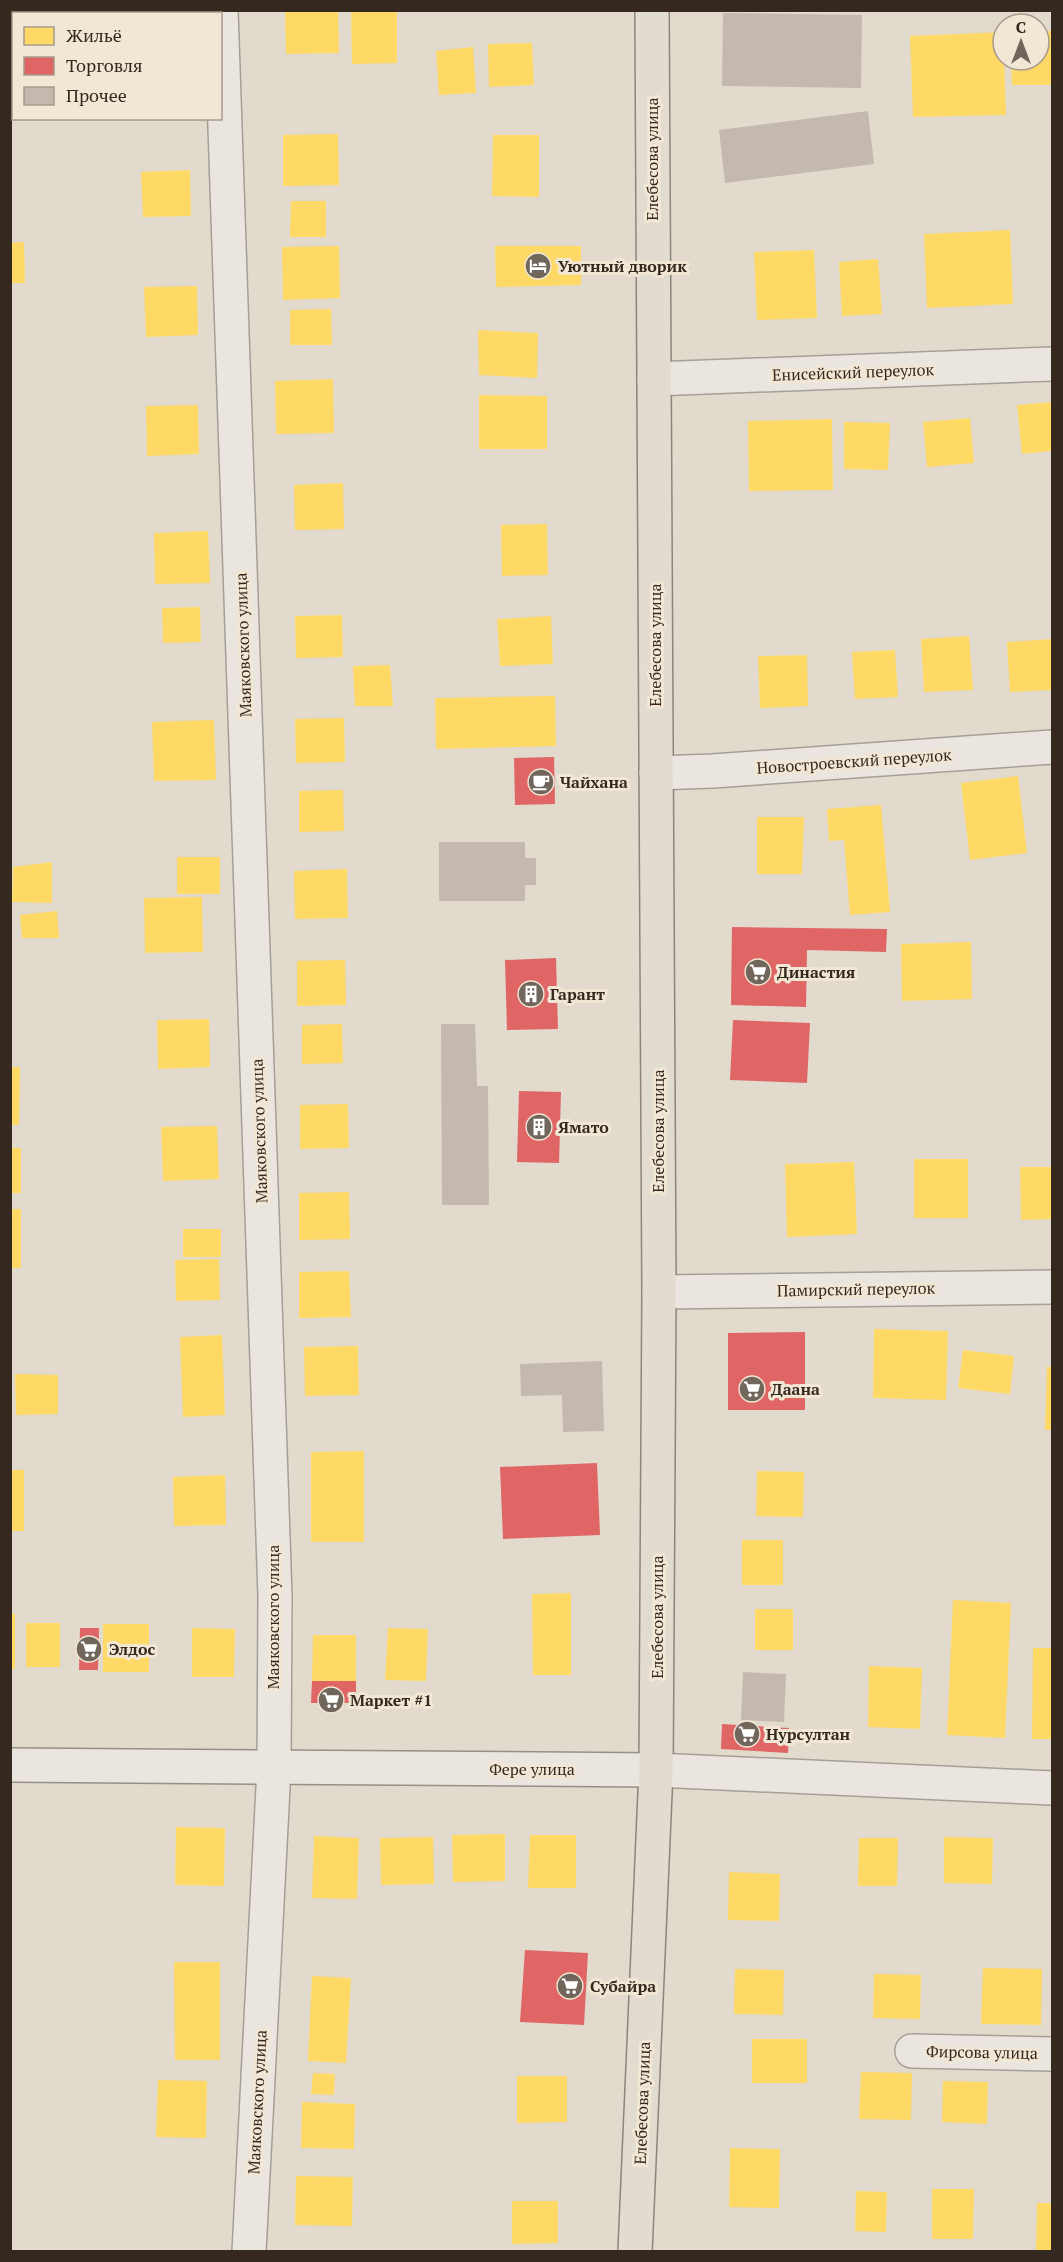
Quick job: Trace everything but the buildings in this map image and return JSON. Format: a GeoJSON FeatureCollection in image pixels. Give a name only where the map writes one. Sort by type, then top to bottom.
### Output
{"type":"FeatureCollection","features":[{"type":"Feature","properties":{"kind":"main road","name":"Елебесова улица"},"geometry":{"type":"LineString","coordinates":[[635,2252],[656,1770],[659,1292],[652,10]]}},
{"type":"Feature","properties":{"kind":"street","name":"Маяковского улица"},"geometry":{"type":"LineString","coordinates":[[222,39],[275,1596],[274,1768],[249,2252]]}},
{"type":"Feature","properties":{"kind":"street","name":"Енисейский переулок"},"geometry":{"type":"LineString","coordinates":[[654,380],[1053,364]]}},
{"type":"Feature","properties":{"kind":"street","name":"Новостроевский переулок"},"geometry":{"type":"LineString","coordinates":[[656,773],[1053,747]]}},
{"type":"Feature","properties":{"kind":"street","name":"Памирский переулок"},"geometry":{"type":"LineString","coordinates":[[659,1292],[1053,1287]]}},
{"type":"Feature","properties":{"kind":"street","name":"Фере улица"},"geometry":{"type":"LineString","coordinates":[[10,1765],[656,1770],[1053,1788]]}},
{"type":"Feature","properties":{"kind":"street","name":"Фирсова улица"},"geometry":{"type":"LineString","coordinates":[[912,2050],[1053,2054]]}},
{"type":"Feature","properties":{"kind":"place","name":"Уютный дворик"},"geometry":{"type":"Point","coordinates":[538,266]}},
{"type":"Feature","properties":{"kind":"place","name":"Чайхана"},"geometry":{"type":"Point","coordinates":[541,782]}},
{"type":"Feature","properties":{"kind":"place","name":"Династия"},"geometry":{"type":"Point","coordinates":[758,972]}},
{"type":"Feature","properties":{"kind":"place","name":"Гарант"},"geometry":{"type":"Point","coordinates":[531,994]}},
{"type":"Feature","properties":{"kind":"place","name":"Ямато"},"geometry":{"type":"Point","coordinates":[539,1127]}},
{"type":"Feature","properties":{"kind":"place","name":"Даана"},"geometry":{"type":"Point","coordinates":[752,1389]}},
{"type":"Feature","properties":{"kind":"place","name":"Элдос"},"geometry":{"type":"Point","coordinates":[89,1649]}},
{"type":"Feature","properties":{"kind":"place","name":"Маркет #1"},"geometry":{"type":"Point","coordinates":[331,1700]}},
{"type":"Feature","properties":{"kind":"place","name":"Нурсултан"},"geometry":{"type":"Point","coordinates":[747,1734]}},
{"type":"Feature","properties":{"kind":"place","name":"Субайра"},"geometry":{"type":"Point","coordinates":[570,1986]}}]}
